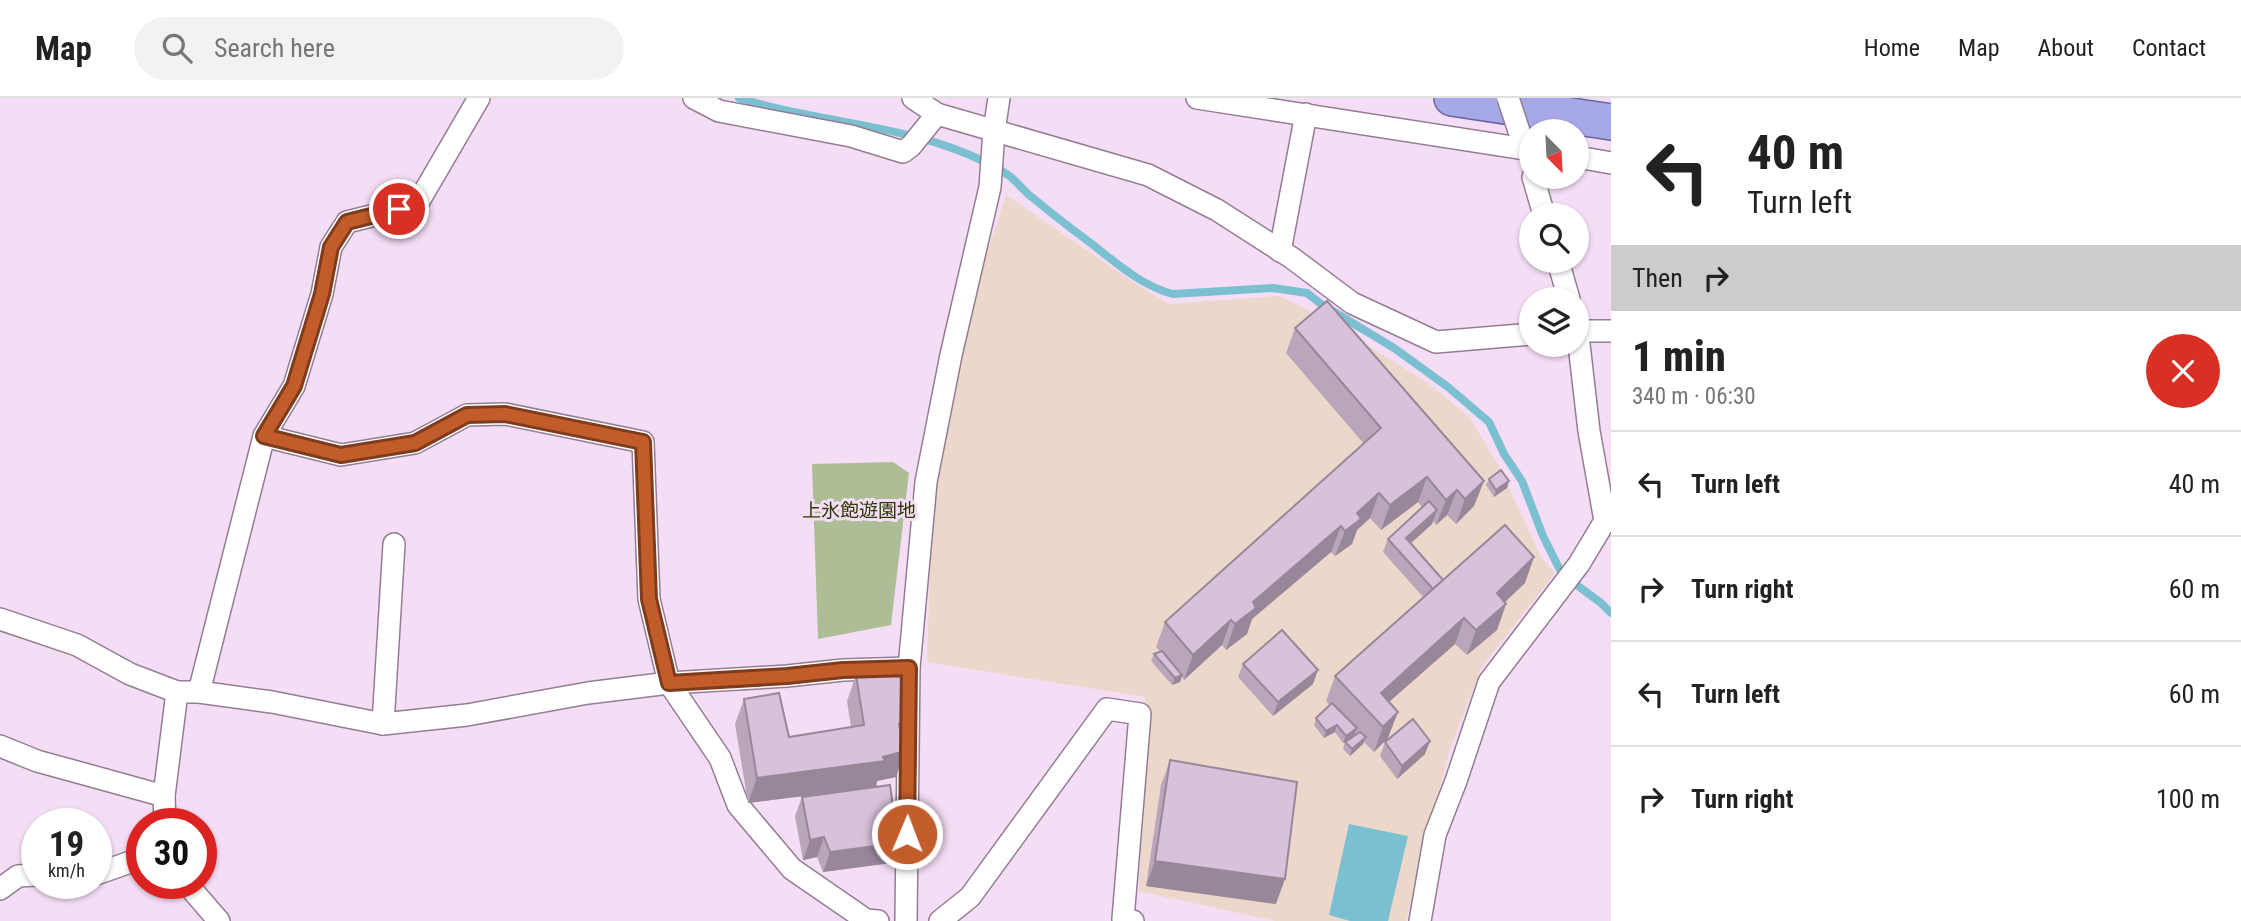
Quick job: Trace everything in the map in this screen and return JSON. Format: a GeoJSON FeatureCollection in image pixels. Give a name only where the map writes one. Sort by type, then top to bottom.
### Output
{"type":"FeatureCollection","features":[{"type":"Feature","properties":{"kind":"highway"},"geometry":{"type":"LineString","coordinates":[[1452,98],[1611,122]]}},
{"type":"Feature","properties":{"kind":"street"},"geometry":{"type":"LineString","coordinates":[[199,692],[264,436],[294,386],[322,294],[331,247],[347,222],[419,201],[479,98]]}},
{"type":"Feature","properties":{"kind":"street"},"geometry":{"type":"LineString","coordinates":[[694,98],[719,111],[851,136],[903,152],[933,119]]}},
{"type":"Feature","properties":{"kind":"street"},"geometry":{"type":"LineString","coordinates":[[913,98],[933,119],[993,140],[1148,174],[1217,211],[1280,251],[1352,303],[1436,342],[1519,335]]}},
{"type":"Feature","properties":{"kind":"street"},"geometry":{"type":"LineString","coordinates":[[906,921],[909,668],[926,482],[951,355],[990,187],[999,98]]}},
{"type":"Feature","properties":{"kind":"street"},"geometry":{"type":"LineString","coordinates":[[1197,98],[1519,142]]}},
{"type":"Feature","properties":{"kind":"street"},"geometry":{"type":"LineString","coordinates":[[1508,98],[1519,127]]}},
{"type":"Feature","properties":{"kind":"street"},"geometry":{"type":"LineString","coordinates":[[1280,251],[1306,114]]}},
{"type":"Feature","properties":{"kind":"street"},"geometry":{"type":"LineString","coordinates":[[1589,159],[1611,163]]}},
{"type":"Feature","properties":{"kind":"street"},"geometry":{"type":"LineString","coordinates":[[1589,330],[1611,331]]}},
{"type":"Feature","properties":{"kind":"street"},"geometry":{"type":"LineString","coordinates":[[1420,921],[1435,835],[1489,682],[1579,564],[1605,521],[1603,469],[1589,431],[1580,357]]}},
{"type":"Feature","properties":{"kind":"street"},"geometry":{"type":"LineString","coordinates":[[264,436],[341,455],[415,443],[467,415],[505,414],[643,442],[649,599],[669,683],[720,758],[738,805],[792,869],[866,920],[878,921]]}},
{"type":"Feature","properties":{"kind":"street"},"geometry":{"type":"LineString","coordinates":[[383,724],[394,544]]}},
{"type":"Feature","properties":{"kind":"street"},"geometry":{"type":"LineString","coordinates":[[0,619],[77,645],[130,674],[177,692],[199,692],[272,702],[383,724],[467,715],[588,693],[669,683],[843,670],[909,668]]}},
{"type":"Feature","properties":{"kind":"street"},"geometry":{"type":"LineString","coordinates":[[164,808],[177,692]]}},
{"type":"Feature","properties":{"kind":"street"},"geometry":{"type":"LineString","coordinates":[[940,921],[970,897],[1107,709],[1140,713],[1123,919],[1133,921]]}},
{"type":"Feature","properties":{"kind":"street"},"geometry":{"type":"LineString","coordinates":[[0,746],[37,761],[164,796]]}},
{"type":"Feature","properties":{"kind":"street"},"geometry":{"type":"LineString","coordinates":[[0,889],[21,876]]}},
{"type":"Feature","properties":{"kind":"street"},"geometry":{"type":"LineString","coordinates":[[198,899],[219,921]]}},
{"type":"Feature","properties":{"kind":"shaded area"},"geometry":{"type":"Polygon","coordinates":[[[1006,195],[1169,304],[1279,296],[1325,318],[1429,384],[1469,417],[1499,466],[1541,557],[1555,573],[1481,668],[1449,752],[1406,921],[1275,921],[1139,891],[1145,697],[927,662],[933,476],[959,339],[1006,195]]]}},
{"type":"Feature","properties":{"kind":"green space","name":"上氷飽遊園地"},"geometry":{"type":"Polygon","coordinates":[[[893,462],[909,473],[891,625],[818,639],[812,464],[893,462]]]}},
{"type":"Feature","properties":{"kind":"water"},"geometry":{"type":"Polygon","coordinates":[[[1349,824],[1408,836],[1388,921],[1350,921],[1329,915],[1349,824]]]}},
{"type":"Feature","properties":{"kind":"building"},"geometry":{"type":"Polygon","coordinates":[[[1327,301],[1484,481],[1465,499],[1457,490],[1446,500],[1427,477],[1390,505],[1379,493],[1357,513],[1361,519],[1345,531],[1341,526],[1253,602],[1256,608],[1235,624],[1231,620],[1193,655],[1165,622],[1381,428],[1295,328],[1327,301]]]}},
{"type":"Feature","properties":{"kind":"building"},"geometry":{"type":"Polygon","coordinates":[[[1501,470],[1509,481],[1496,490],[1489,479],[1501,470]]]}},
{"type":"Feature","properties":{"kind":"building"},"geometry":{"type":"Polygon","coordinates":[[[1429,501],[1437,510],[1406,538],[1443,580],[1433,589],[1388,539],[1429,501]]]}},
{"type":"Feature","properties":{"kind":"building"},"geometry":{"type":"Polygon","coordinates":[[[1505,525],[1534,557],[1497,593],[1506,604],[1476,630],[1464,618],[1381,693],[1398,712],[1383,727],[1335,676],[1505,525]]]}},
{"type":"Feature","properties":{"kind":"building"},"geometry":{"type":"Polygon","coordinates":[[[1282,630],[1318,670],[1278,702],[1243,664],[1282,630]]]}},
{"type":"Feature","properties":{"kind":"building"},"geometry":{"type":"Polygon","coordinates":[[[1162,651],[1182,675],[1175,678],[1154,654],[1162,651]]]}},
{"type":"Feature","properties":{"kind":"building"},"geometry":{"type":"Polygon","coordinates":[[[899,667],[909,721],[899,724],[905,751],[883,757],[885,761],[757,778],[744,699],[779,693],[789,737],[864,725],[856,675],[899,667]]]}},
{"type":"Feature","properties":{"kind":"building"},"geometry":{"type":"Polygon","coordinates":[[[1332,703],[1357,728],[1346,736],[1337,725],[1326,731],[1316,718],[1332,703]]]}},
{"type":"Feature","properties":{"kind":"building"},"geometry":{"type":"Polygon","coordinates":[[[1413,719],[1430,741],[1402,766],[1385,742],[1413,719]]]}},
{"type":"Feature","properties":{"kind":"building"},"geometry":{"type":"Polygon","coordinates":[[[1360,732],[1366,737],[1352,749],[1345,742],[1360,732]]]}},
{"type":"Feature","properties":{"kind":"building"},"geometry":{"type":"Polygon","coordinates":[[[1170,760],[1297,782],[1285,879],[1155,861],[1170,760]]]}},
{"type":"Feature","properties":{"kind":"building"},"geometry":{"type":"Polygon","coordinates":[[[890,785],[898,843],[830,852],[824,837],[810,840],[802,797],[890,785]]]}},
{"type":"Feature","properties":{"kind":"waterway"},"geometry":{"type":"LineString","coordinates":[[739,98],[806,115],[909,135],[974,157],[1009,176],[1029,195],[1118,264],[1161,290],[1173,294],[1273,288],[1307,293],[1394,348],[1448,387],[1489,422],[1504,454],[1522,481],[1543,536],[1562,574],[1611,613]]}},
{"type":"Feature","properties":{"kind":"route"},"geometry":{"type":"LineString","coordinates":[[399,209],[347,222],[331,247],[322,294],[294,386],[264,436],[341,455],[415,443],[467,415],[505,414],[643,442],[649,599],[669,683],[843,670],[909,668],[907,834]]}}]}
